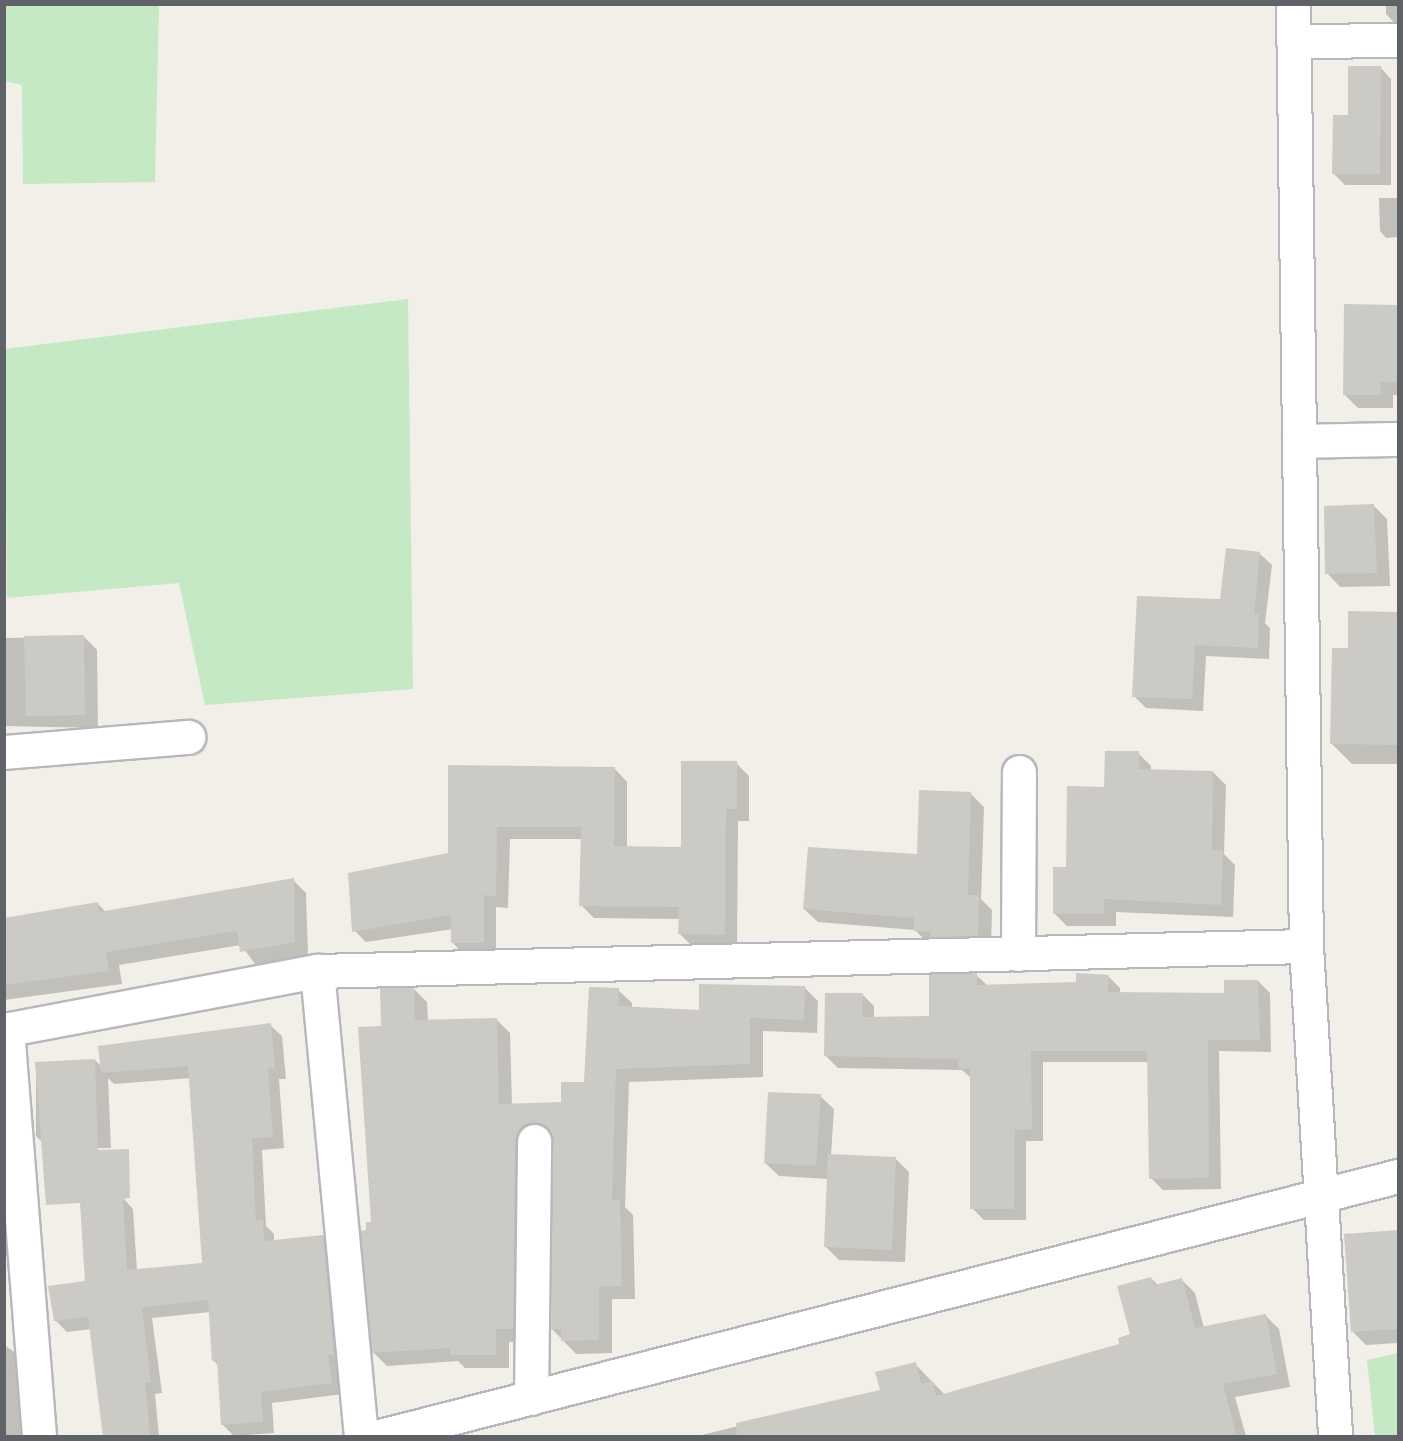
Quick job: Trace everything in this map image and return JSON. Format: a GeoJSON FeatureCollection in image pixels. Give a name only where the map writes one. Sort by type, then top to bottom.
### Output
{"type":"FeatureCollection","features":[{"type":"Feature","properties":{"kind":"street"},"geometry":{"type":"LineString","coordinates":[[1293,4],[1306,946],[1318,1197],[1335,1437]]}},
{"type":"Feature","properties":{"kind":"street"},"geometry":{"type":"LineString","coordinates":[[1293,41],[1398,40]]}},
{"type":"Feature","properties":{"kind":"street"},"geometry":{"type":"LineString","coordinates":[[1299,441],[1398,438]]}},
{"type":"Feature","properties":{"kind":"street"},"geometry":{"type":"LineString","coordinates":[[4,752],[188,737]]}},
{"type":"Feature","properties":{"kind":"street"},"geometry":{"type":"LineString","coordinates":[[1018,954],[1019,772]]}},
{"type":"Feature","properties":{"kind":"street"},"geometry":{"type":"LineString","coordinates":[[39,1437],[6,1029],[317,971],[1306,946]]}},
{"type":"Feature","properties":{"kind":"street"},"geometry":{"type":"LineString","coordinates":[[317,971],[361,1437]]}},
{"type":"Feature","properties":{"kind":"street"},"geometry":{"type":"LineString","coordinates":[[531,1398],[534,1141]]}},
{"type":"Feature","properties":{"kind":"street"},"geometry":{"type":"LineString","coordinates":[[380,1437],[1398,1176]]}},
{"type":"Feature","properties":{"kind":"green space"},"geometry":{"type":"Polygon","coordinates":[[[4,5],[159,5],[155,182],[23,184],[22,85],[5,81],[4,5]]]}},
{"type":"Feature","properties":{"kind":"green space"},"geometry":{"type":"Polygon","coordinates":[[[408,299],[413,689],[205,705],[179,583],[7,598],[5,349],[408,299]]]}},
{"type":"Feature","properties":{"kind":"green space"},"geometry":{"type":"Polygon","coordinates":[[[1398,1353],[1398,1436],[1375,1436],[1367,1360],[1398,1353]]]}},
{"type":"Feature","properties":{"kind":"building"},"geometry":{"type":"Polygon","coordinates":[[[1348,66],[1381,66],[1380,174],[1332,174],[1333,115],[1348,115],[1348,66]]]}},
{"type":"Feature","properties":{"kind":"building"},"geometry":{"type":"Polygon","coordinates":[[[1344,304],[1398,305],[1398,382],[1381,382],[1380,395],[1343,395],[1344,304]]]}},
{"type":"Feature","properties":{"kind":"building"},"geometry":{"type":"Polygon","coordinates":[[[1374,504],[1377,573],[1325,574],[1324,506],[1374,504]]]}},
{"type":"Feature","properties":{"kind":"building"},"geometry":{"type":"Polygon","coordinates":[[[1226,548],[1260,552],[1254,614],[1259,615],[1258,648],[1195,645],[1192,699],[1132,697],[1137,596],[1220,599],[1226,548]]]}},
{"type":"Feature","properties":{"kind":"building"},"geometry":{"type":"Polygon","coordinates":[[[1348,611],[1398,612],[1398,745],[1330,744],[1332,648],[1348,648],[1348,611]]]}},
{"type":"Feature","properties":{"kind":"building"},"geometry":{"type":"Polygon","coordinates":[[[84,635],[85,715],[26,716],[24,636],[84,635]]]}},
{"type":"Feature","properties":{"kind":"building"},"geometry":{"type":"Polygon","coordinates":[[[1105,751],[1139,751],[1139,769],[1213,771],[1212,850],[1223,851],[1221,905],[1104,899],[1104,914],[1053,914],[1053,867],[1066,867],[1067,786],[1104,787],[1105,751]]]}},
{"type":"Feature","properties":{"kind":"building"},"geometry":{"type":"Polygon","coordinates":[[[681,761],[737,761],[737,809],[726,809],[725,935],[678,934],[679,907],[579,906],[581,827],[497,827],[496,896],[484,895],[484,943],[451,943],[451,915],[352,932],[348,873],[448,853],[448,765],[615,767],[614,846],[681,847],[681,761]]]}},
{"type":"Feature","properties":{"kind":"building"},"geometry":{"type":"Polygon","coordinates":[[[919,790],[971,792],[968,895],[979,895],[978,936],[930,937],[930,931],[914,931],[914,918],[803,909],[808,847],[917,854],[919,790]]]}},
{"type":"Feature","properties":{"kind":"building"},"geometry":{"type":"Polygon","coordinates":[[[294,878],[295,942],[240,952],[237,931],[106,952],[109,971],[4,985],[4,918],[98,902],[99,912],[294,878]]]}},
{"type":"Feature","properties":{"kind":"building"},"geometry":{"type":"Polygon","coordinates":[[[977,973],[977,985],[1076,982],[1076,973],[1109,975],[1108,992],[1224,993],[1224,980],[1258,980],[1260,1040],[1208,1040],[1209,1178],[1149,1179],[1147,1051],[1031,1051],[1032,1129],[1015,1130],[1014,1209],[970,1209],[970,1068],[959,1069],[958,1059],[824,1056],[825,993],[863,993],[862,1017],[929,1016],[929,974],[977,973]]]}},
{"type":"Feature","properties":{"kind":"building"},"geometry":{"type":"Polygon","coordinates":[[[699,984],[805,986],[804,1020],[750,1018],[750,1064],[616,1069],[612,1200],[620,1200],[622,1286],[599,1286],[599,1340],[561,1341],[561,1330],[551,1329],[553,1141],[544,1125],[534,1122],[524,1125],[515,1140],[513,1329],[496,1329],[496,1355],[450,1355],[450,1348],[372,1353],[360,1231],[366,1230],[366,1222],[371,1222],[358,1027],[381,1026],[380,988],[414,987],[415,1020],[497,1018],[499,1104],[561,1102],[561,1082],[584,1082],[589,987],[619,988],[618,1006],[699,1010],[699,984]]]}},
{"type":"Feature","properties":{"kind":"building"},"geometry":{"type":"Polygon","coordinates":[[[271,1023],[275,1068],[268,1069],[273,1137],[252,1139],[256,1221],[263,1220],[264,1241],[323,1235],[334,1355],[328,1355],[332,1383],[261,1392],[263,1422],[221,1425],[217,1360],[212,1361],[208,1300],[142,1307],[151,1382],[145,1383],[150,1437],[103,1437],[88,1317],[54,1321],[48,1286],[85,1281],[80,1203],[46,1205],[35,1062],[95,1059],[98,1150],[129,1149],[130,1198],[123,1199],[127,1270],[202,1263],[188,1066],[101,1073],[98,1046],[271,1023]]]}},
{"type":"Feature","properties":{"kind":"building"},"geometry":{"type":"Polygon","coordinates":[[[768,1092],[821,1094],[816,1166],[764,1163],[768,1092]]]}},
{"type":"Feature","properties":{"kind":"building"},"geometry":{"type":"Polygon","coordinates":[[[828,1154],[896,1157],[892,1250],[824,1247],[828,1154]]]}},
{"type":"Feature","properties":{"kind":"building"},"geometry":{"type":"Polygon","coordinates":[[[1398,1230],[1398,1329],[1351,1332],[1344,1234],[1398,1230]]]}},
{"type":"Feature","properties":{"kind":"building"},"geometry":{"type":"Polygon","coordinates":[[[1151,1277],[1154,1285],[1182,1278],[1195,1328],[1266,1314],[1277,1374],[1223,1384],[1237,1437],[737,1437],[736,1423],[880,1390],[875,1372],[916,1362],[921,1384],[933,1381],[936,1396],[1119,1344],[1118,1338],[1130,1334],[1117,1286],[1151,1277]]]}}]}
